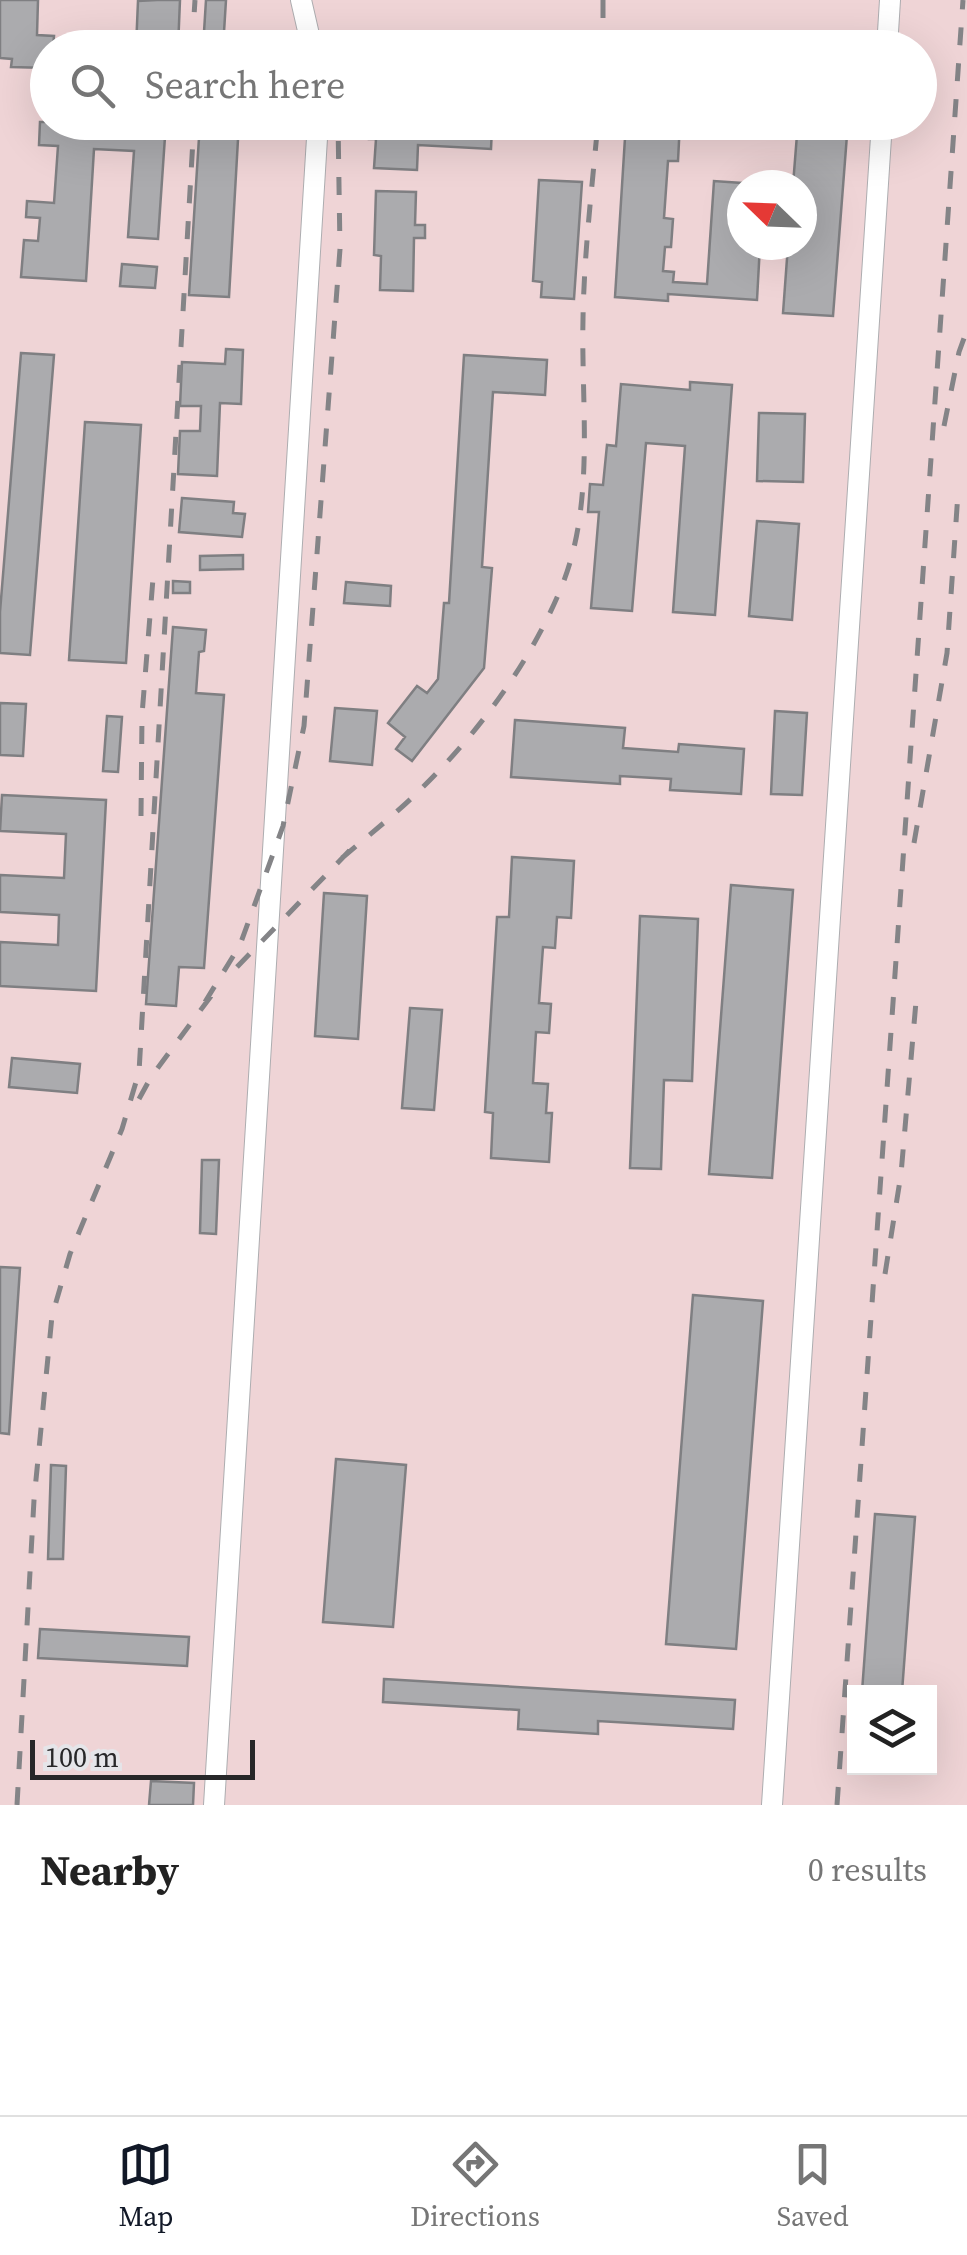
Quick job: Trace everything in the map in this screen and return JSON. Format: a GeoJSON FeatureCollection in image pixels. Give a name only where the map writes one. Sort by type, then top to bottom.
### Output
{"type":"FeatureCollection","features":[{"type":"Feature","properties":{"kind":"lane"},"geometry":{"type":"LineString","coordinates":[[301,0],[308,30]]}},
{"type":"Feature","properties":{"kind":"lane"},"geometry":{"type":"LineString","coordinates":[[888,30],[890,0]]}},
{"type":"Feature","properties":{"kind":"lane"},"geometry":{"type":"LineString","coordinates":[[214,1805],[317,140]]}},
{"type":"Feature","properties":{"kind":"lane"},"geometry":{"type":"LineString","coordinates":[[772,1805],[881,140]]}},
{"type":"Feature","properties":{"kind":"shaded area"},"geometry":{"type":"Polygon","coordinates":[[[0,0],[967,0],[967,1805],[0,1805],[0,0]]]}},
{"type":"Feature","properties":{"kind":"building"},"geometry":{"type":"Polygon","coordinates":[[[0,0],[38,0],[37,30],[30,30],[30,68],[11,67],[12,59],[0,58],[0,0]]]}},
{"type":"Feature","properties":{"kind":"building"},"geometry":{"type":"Polygon","coordinates":[[[180,0],[179,30],[137,30],[138,1],[180,0]]]}},
{"type":"Feature","properties":{"kind":"building"},"geometry":{"type":"Polygon","coordinates":[[[206,0],[226,0],[224,30],[204,30],[206,0]]]}},
{"type":"Feature","properties":{"kind":"building"},"geometry":{"type":"Polygon","coordinates":[[[39,140],[165,140],[158,239],[128,237],[134,151],[94,149],[86,281],[21,277],[24,240],[38,241],[40,218],[26,217],[27,201],[54,203],[58,146],[39,145],[39,140]]]}},
{"type":"Feature","properties":{"kind":"building"},"geometry":{"type":"Polygon","coordinates":[[[199,140],[238,140],[229,297],[189,295],[199,140]]]}},
{"type":"Feature","properties":{"kind":"building"},"geometry":{"type":"Polygon","coordinates":[[[376,140],[491,140],[491,149],[418,145],[417,170],[374,168],[376,140]]]}},
{"type":"Feature","properties":{"kind":"building"},"geometry":{"type":"Polygon","coordinates":[[[625,140],[679,140],[678,161],[668,161],[664,218],[673,219],[671,247],[665,247],[663,271],[674,272],[673,282],[707,284],[714,181],[727,182],[727,260],[759,260],[757,300],[668,294],[668,301],[615,297],[625,140]]]}},
{"type":"Feature","properties":{"kind":"building"},"geometry":{"type":"Polygon","coordinates":[[[797,140],[847,140],[833,316],[783,313],[787,260],[817,260],[817,170],[794,170],[797,140]]]}},
{"type":"Feature","properties":{"kind":"building"},"geometry":{"type":"Polygon","coordinates":[[[539,180],[582,182],[574,299],[541,297],[542,282],[533,281],[539,180]]]}},
{"type":"Feature","properties":{"kind":"building"},"geometry":{"type":"Polygon","coordinates":[[[376,191],[416,192],[415,225],[425,225],[425,238],[414,238],[413,291],[380,290],[381,256],[374,255],[376,191]]]}},
{"type":"Feature","properties":{"kind":"building"},"geometry":{"type":"Polygon","coordinates":[[[122,264],[157,267],[155,288],[120,286],[122,264]]]}},
{"type":"Feature","properties":{"kind":"building"},"geometry":{"type":"Polygon","coordinates":[[[226,349],[243,350],[241,404],[220,403],[217,476],[178,474],[180,431],[200,431],[201,406],[180,406],[182,362],[225,364],[226,349]]]}},
{"type":"Feature","properties":{"kind":"building"},"geometry":{"type":"Polygon","coordinates":[[[21,353],[54,355],[30,655],[0,653],[21,353]]]}},
{"type":"Feature","properties":{"kind":"building"},"geometry":{"type":"Polygon","coordinates":[[[464,355],[547,360],[545,395],[493,392],[482,567],[492,568],[484,668],[412,761],[396,749],[405,737],[388,723],[417,686],[427,693],[438,679],[444,603],[449,603],[464,355]]]}},
{"type":"Feature","properties":{"kind":"building"},"geometry":{"type":"Polygon","coordinates":[[[690,382],[732,385],[715,615],[673,612],[685,446],[646,443],[632,611],[591,608],[599,512],[588,512],[590,484],[603,485],[607,445],[616,446],[621,384],[690,390],[690,382]]]}},
{"type":"Feature","properties":{"kind":"building"},"geometry":{"type":"Polygon","coordinates":[[[759,413],[805,414],[803,482],[757,481],[759,413]]]}},
{"type":"Feature","properties":{"kind":"building"},"geometry":{"type":"Polygon","coordinates":[[[85,422],[141,425],[126,663],[69,660],[85,422]]]}},
{"type":"Feature","properties":{"kind":"building"},"geometry":{"type":"Polygon","coordinates":[[[182,498],[234,502],[233,513],[245,514],[242,537],[179,532],[182,498]]]}},
{"type":"Feature","properties":{"kind":"building"},"geometry":{"type":"Polygon","coordinates":[[[757,521],[799,524],[792,620],[749,616],[757,521]]]}},
{"type":"Feature","properties":{"kind":"building"},"geometry":{"type":"Polygon","coordinates":[[[243,555],[243,569],[200,570],[200,556],[243,555]]]}},
{"type":"Feature","properties":{"kind":"building"},"geometry":{"type":"Polygon","coordinates":[[[173,581],[190,582],[190,593],[173,593],[173,581]]]}},
{"type":"Feature","properties":{"kind":"building"},"geometry":{"type":"Polygon","coordinates":[[[346,582],[391,586],[390,606],[344,603],[346,582]]]}},
{"type":"Feature","properties":{"kind":"building"},"geometry":{"type":"Polygon","coordinates":[[[173,627],[206,630],[204,651],[199,652],[196,693],[224,695],[204,968],[179,967],[176,1006],[146,1004],[173,627]]]}},
{"type":"Feature","properties":{"kind":"building"},"geometry":{"type":"Polygon","coordinates":[[[0,703],[26,704],[23,756],[0,755],[0,703]]]}},
{"type":"Feature","properties":{"kind":"building"},"geometry":{"type":"Polygon","coordinates":[[[335,708],[377,711],[372,765],[330,761],[335,708]]]}},
{"type":"Feature","properties":{"kind":"building"},"geometry":{"type":"Polygon","coordinates":[[[775,711],[807,713],[802,795],[771,794],[775,711]]]}},
{"type":"Feature","properties":{"kind":"building"},"geometry":{"type":"Polygon","coordinates":[[[107,716],[122,717],[118,772],[103,771],[107,716]]]}},
{"type":"Feature","properties":{"kind":"building"},"geometry":{"type":"Polygon","coordinates":[[[515,720],[625,728],[623,748],[678,752],[679,744],[744,749],[741,794],[670,790],[671,779],[620,776],[620,784],[511,777],[515,720]]]}},
{"type":"Feature","properties":{"kind":"building"},"geometry":{"type":"Polygon","coordinates":[[[2,795],[106,800],[96,991],[0,986],[0,942],[58,945],[59,915],[0,912],[0,875],[64,878],[66,834],[0,831],[2,795]]]}},
{"type":"Feature","properties":{"kind":"building"},"geometry":{"type":"Polygon","coordinates":[[[512,857],[574,861],[571,918],[557,917],[555,948],[543,947],[539,1003],[551,1004],[549,1033],[536,1032],[533,1083],[548,1084],[546,1113],[552,1113],[549,1162],[491,1158],[493,1113],[485,1112],[497,917],[509,917],[512,857]]]}},
{"type":"Feature","properties":{"kind":"building"},"geometry":{"type":"Polygon","coordinates":[[[731,885],[793,890],[772,1178],[709,1174],[731,885]]]}},
{"type":"Feature","properties":{"kind":"building"},"geometry":{"type":"Polygon","coordinates":[[[324,893],[367,896],[358,1039],[315,1036],[324,893]]]}},
{"type":"Feature","properties":{"kind":"building"},"geometry":{"type":"Polygon","coordinates":[[[640,916],[698,919],[692,1081],[664,1080],[661,1169],[630,1168],[640,916]]]}},
{"type":"Feature","properties":{"kind":"building"},"geometry":{"type":"Polygon","coordinates":[[[410,1008],[442,1010],[434,1110],[402,1108],[410,1008]]]}},
{"type":"Feature","properties":{"kind":"building"},"geometry":{"type":"Polygon","coordinates":[[[12,1058],[80,1064],[77,1093],[9,1087],[12,1058]]]}},
{"type":"Feature","properties":{"kind":"building"},"geometry":{"type":"Polygon","coordinates":[[[202,1160],[219,1160],[216,1234],[200,1233],[202,1160]]]}},
{"type":"Feature","properties":{"kind":"building"},"geometry":{"type":"Polygon","coordinates":[[[0,1267],[20,1268],[9,1434],[0,1433],[0,1267]]]}},
{"type":"Feature","properties":{"kind":"building"},"geometry":{"type":"Polygon","coordinates":[[[693,1295],[763,1301],[736,1649],[666,1644],[693,1295]]]}},
{"type":"Feature","properties":{"kind":"building"},"geometry":{"type":"Polygon","coordinates":[[[336,1459],[406,1465],[393,1627],[323,1622],[336,1459]]]}},
{"type":"Feature","properties":{"kind":"building"},"geometry":{"type":"Polygon","coordinates":[[[51,1465],[66,1466],[63,1559],[48,1559],[51,1465]]]}},
{"type":"Feature","properties":{"kind":"building"},"geometry":{"type":"Polygon","coordinates":[[[875,1514],[915,1517],[903,1685],[863,1685],[875,1514]]]}},
{"type":"Feature","properties":{"kind":"building"},"geometry":{"type":"Polygon","coordinates":[[[40,1629],[189,1637],[187,1666],[38,1658],[40,1629]]]}},
{"type":"Feature","properties":{"kind":"building"},"geometry":{"type":"Polygon","coordinates":[[[384,1679],[735,1700],[733,1729],[598,1721],[598,1734],[518,1729],[519,1710],[383,1702],[384,1679]]]}},
{"type":"Feature","properties":{"kind":"building"},"geometry":{"type":"Polygon","coordinates":[[[151,1781],[194,1783],[193,1805],[149,1805],[151,1781]]]}},
{"type":"Feature","properties":{"kind":"railway"},"geometry":{"type":"LineString","coordinates":[[193,30],[195,0]]}},
{"type":"Feature","properties":{"kind":"railway"},"geometry":{"type":"LineString","coordinates":[[603,0],[603,30]]}},
{"type":"Feature","properties":{"kind":"railway"},"geometry":{"type":"LineString","coordinates":[[837,1805],[963,0]]}},
{"type":"Feature","properties":{"kind":"railway"},"geometry":{"type":"LineString","coordinates":[[17,1805],[34,1500],[52,1316],[70,1254],[122,1129],[139,1072],[193,140]]}},
{"type":"Feature","properties":{"kind":"railway"},"geometry":{"type":"LineString","coordinates":[[205,1002],[240,945],[273,854],[283,826],[304,726],[340,249],[338,140]]}},
{"type":"Feature","properties":{"kind":"railway"},"geometry":{"type":"LineString","coordinates":[[342,858],[422,788],[464,743],[520,666],[563,583],[573,552],[583,486],[584,295],[596,140]]}},
{"type":"Feature","properties":{"kind":"railway"},"geometry":{"type":"LineString","coordinates":[[944,426],[967,330]]}},
{"type":"Feature","properties":{"kind":"railway"},"geometry":{"type":"LineString","coordinates":[[914,843],[947,653],[958,493]]}},
{"type":"Feature","properties":{"kind":"railway"},"geometry":{"type":"LineString","coordinates":[[141,816],[142,715],[154,566]]}},
{"type":"Feature","properties":{"kind":"railway"},"geometry":{"type":"LineString","coordinates":[[237,967],[352,848]]}},
{"type":"Feature","properties":{"kind":"railway"},"geometry":{"type":"LineString","coordinates":[[885,1274],[901,1174],[917,990]]}},
{"type":"Feature","properties":{"kind":"railway"},"geometry":{"type":"LineString","coordinates":[[139,1099],[214,992]]}}]}
